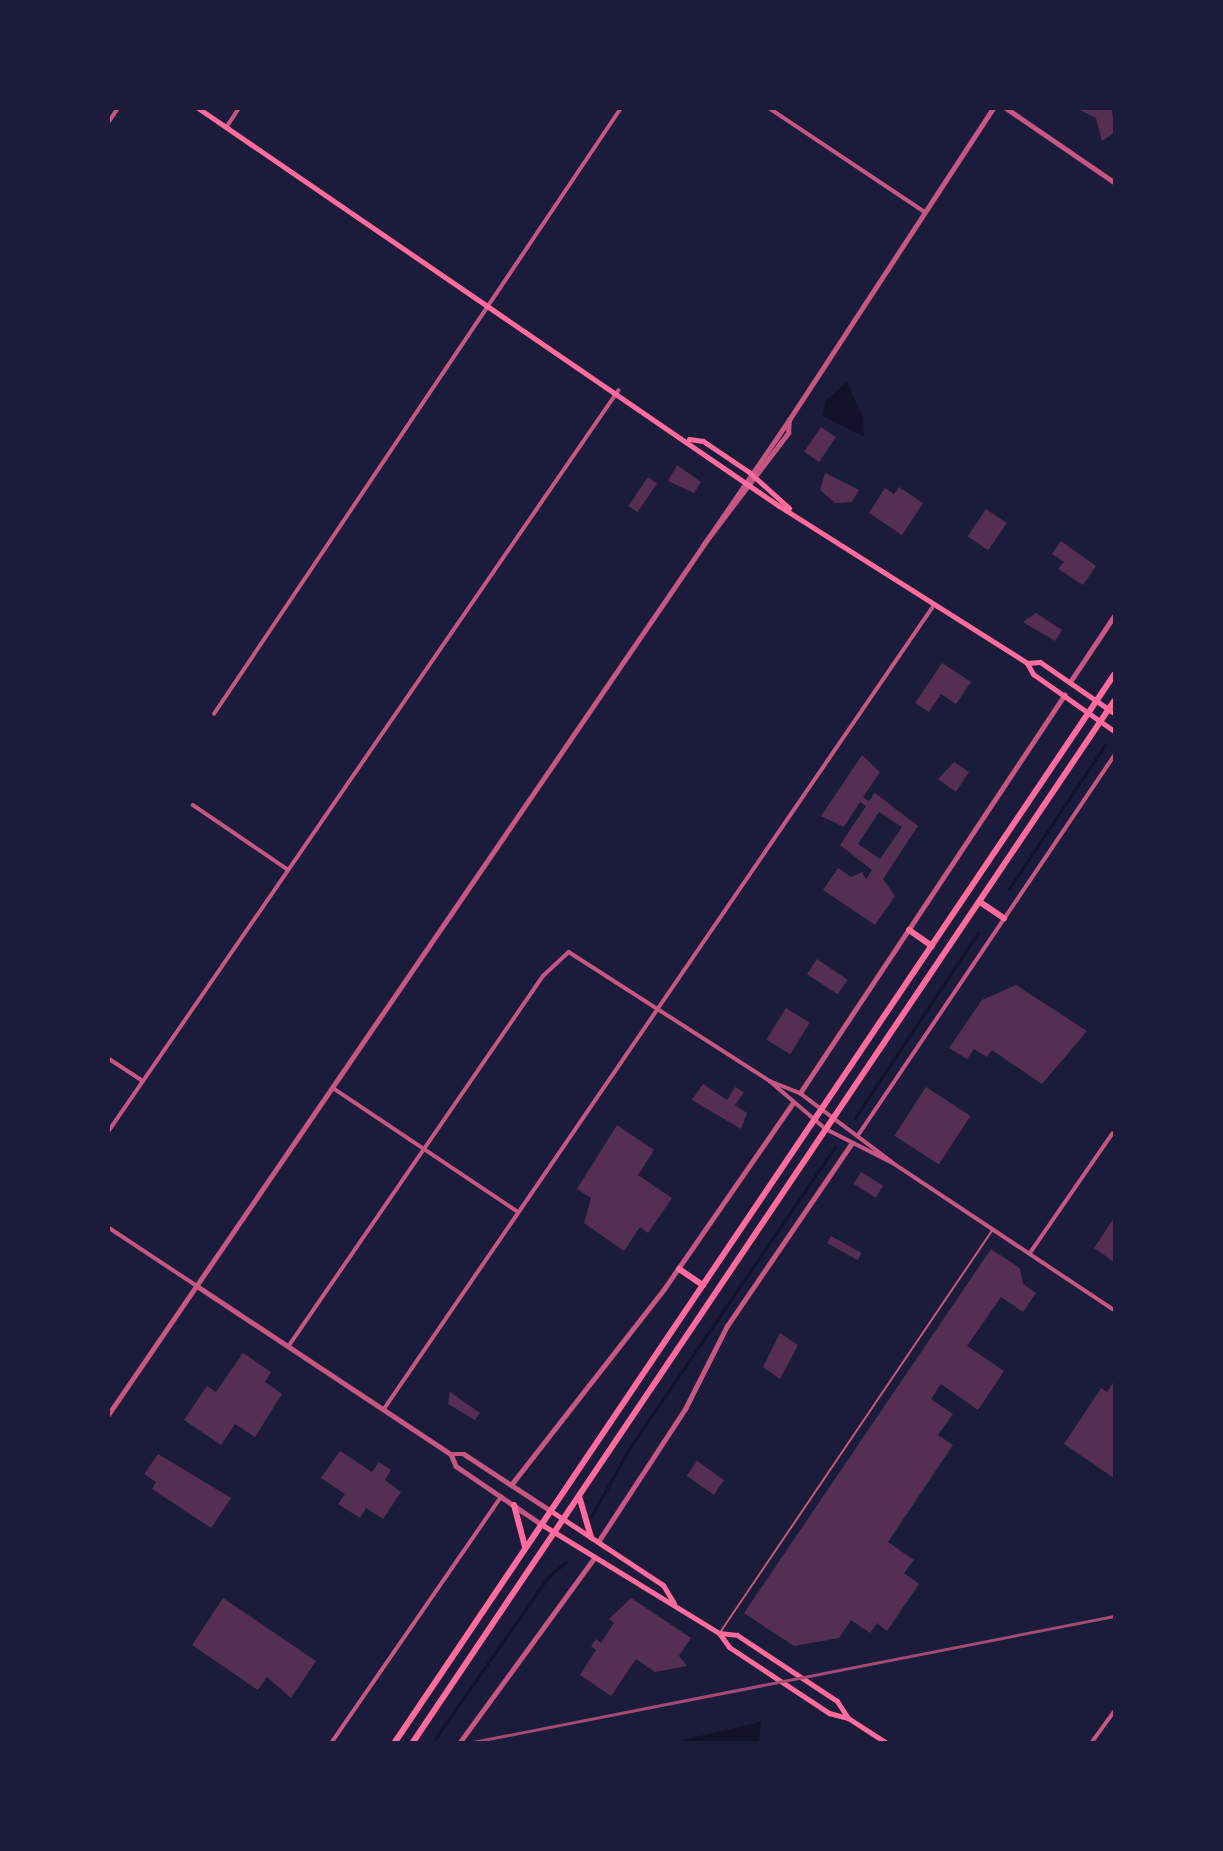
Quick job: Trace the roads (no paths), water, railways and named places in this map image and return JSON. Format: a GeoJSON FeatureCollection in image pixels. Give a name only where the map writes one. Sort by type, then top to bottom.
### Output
{"type":"FeatureCollection","features":[{"type":"Feature","properties":{"kind":"main road"},"geometry":{"type":"LineString","coordinates":[[198,108],[689,439],[751,487],[789,508],[1027,663],[1064,695],[1115,730]]}},
{"type":"Feature","properties":{"kind":"main road"},"geometry":{"type":"LineString","coordinates":[[689,439],[703,441],[749,472],[789,508]]}},
{"type":"Feature","properties":{"kind":"main road"},"geometry":{"type":"LineString","coordinates":[[1027,663],[1040,662],[1112,711]]}},
{"type":"Feature","properties":{"kind":"main road"},"geometry":{"type":"LineString","coordinates":[[395,1742],[1115,674]]}},
{"type":"Feature","properties":{"kind":"main road"},"geometry":{"type":"LineString","coordinates":[[413,1742],[1101,721],[1112,711],[1115,701]]}},
{"type":"Feature","properties":{"kind":"main road"},"geometry":{"type":"LineString","coordinates":[[980,902],[1004,918]]}},
{"type":"Feature","properties":{"kind":"main road"},"geometry":{"type":"LineString","coordinates":[[909,930],[932,946]]}},
{"type":"Feature","properties":{"kind":"main road"},"geometry":{"type":"LineString","coordinates":[[679,1269],[703,1285]]}},
{"type":"Feature","properties":{"kind":"main road"},"geometry":{"type":"LineString","coordinates":[[579,1495],[591,1537]]}},
{"type":"Feature","properties":{"kind":"main road"},"geometry":{"type":"LineString","coordinates":[[514,1505],[526,1548]]}},
{"type":"Feature","properties":{"kind":"main road"},"geometry":{"type":"LineString","coordinates":[[551,1511],[663,1586],[674,1603]]}},
{"type":"Feature","properties":{"kind":"main road"},"geometry":{"type":"LineString","coordinates":[[541,1524],[654,1598],[674,1603],[719,1633],[729,1647],[829,1713],[848,1718],[885,1742]]}},
{"type":"Feature","properties":{"kind":"main road"},"geometry":{"type":"LineString","coordinates":[[719,1633],[737,1635],[837,1701],[848,1718]]}},
{"type":"Feature","properties":{"kind":"street"},"geometry":{"type":"LineString","coordinates":[[108,123],[118,108]]}},
{"type":"Feature","properties":{"kind":"street"},"geometry":{"type":"LineString","coordinates":[[226,128],[239,108]]}},
{"type":"Feature","properties":{"kind":"street"},"geometry":{"type":"LineString","coordinates":[[214,715],[491,306],[621,108]]}},
{"type":"Feature","properties":{"kind":"street"},"geometry":{"type":"LineString","coordinates":[[769,108],[925,212]]}},
{"type":"Feature","properties":{"kind":"street"},"geometry":{"type":"LineString","coordinates":[[108,1416],[703,545],[749,472],[789,420],[993,108]]}},
{"type":"Feature","properties":{"kind":"street"},"geometry":{"type":"LineString","coordinates":[[1006,108],[1115,182]]}},
{"type":"Feature","properties":{"kind":"street"},"geometry":{"type":"LineString","coordinates":[[108,1132],[618,391]]}},
{"type":"Feature","properties":{"kind":"street"},"geometry":{"type":"LineString","coordinates":[[703,545],[751,487],[788,433],[789,420]]}},
{"type":"Feature","properties":{"kind":"street"},"geometry":{"type":"LineString","coordinates":[[384,1409],[935,604]]}},
{"type":"Feature","properties":{"kind":"street"},"geometry":{"type":"LineString","coordinates":[[1070,682],[1115,615]]}},
{"type":"Feature","properties":{"kind":"street"},"geometry":{"type":"LineString","coordinates":[[800,1093],[1064,695]]}},
{"type":"Feature","properties":{"kind":"street"},"geometry":{"type":"LineString","coordinates":[[859,1134],[1115,756]]}},
{"type":"Feature","properties":{"kind":"street"},"geometry":{"type":"LineString","coordinates":[[193,805],[287,869]]}},
{"type":"Feature","properties":{"kind":"street"},"geometry":{"type":"LineString","coordinates":[[288,1347],[554,960],[569,952],[770,1081],[800,1093],[859,1134],[893,1163],[1115,1310]]}},
{"type":"Feature","properties":{"kind":"street"},"geometry":{"type":"LineString","coordinates":[[108,1058],[143,1081]]}},
{"type":"Feature","properties":{"kind":"street"},"geometry":{"type":"LineString","coordinates":[[770,1081],[792,1104],[826,1129],[893,1163]]}},
{"type":"Feature","properties":{"kind":"street"},"geometry":{"type":"LineString","coordinates":[[332,1087],[517,1211]]}},
{"type":"Feature","properties":{"kind":"street"},"geometry":{"type":"LineString","coordinates":[[511,1485],[679,1269],[792,1104]]}},
{"type":"Feature","properties":{"kind":"street"},"geometry":{"type":"LineString","coordinates":[[1030,1254],[1112,1134]]}},
{"type":"Feature","properties":{"kind":"street"},"geometry":{"type":"LineString","coordinates":[[598,1542],[685,1409],[727,1326],[851,1144]]}},
{"type":"Feature","properties":{"kind":"street"},"geometry":{"type":"LineString","coordinates":[[108,1227],[451,1454],[456,1466],[541,1524]]}},
{"type":"Feature","properties":{"kind":"street"},"geometry":{"type":"LineString","coordinates":[[451,1454],[464,1454],[551,1511]]}},
{"type":"Feature","properties":{"kind":"street"},"geometry":{"type":"LineString","coordinates":[[332,1742],[501,1497]]}},
{"type":"Feature","properties":{"kind":"street"},"geometry":{"type":"LineString","coordinates":[[460,1742],[594,1558]]}},
{"type":"Feature","properties":{"kind":"street"},"geometry":{"type":"LineString","coordinates":[[1093,1742],[1115,1712]]}},
{"type":"Feature","properties":{"kind":"lane"},"geometry":{"type":"LineString","coordinates":[[719,1633],[993,1229]]}},
{"type":"Feature","properties":{"kind":"waterway"},"geometry":{"type":"LineString","coordinates":[[1009,889],[1105,745]]}},
{"type":"Feature","properties":{"kind":"waterway"},"geometry":{"type":"LineString","coordinates":[[855,1118],[978,933]]}},
{"type":"Feature","properties":{"kind":"waterway"},"geometry":{"type":"LineString","coordinates":[[591,1517],[629,1449],[835,1147]]}},
{"type":"Feature","properties":{"kind":"waterway"},"geometry":{"type":"LineString","coordinates":[[435,1739],[548,1577],[566,1562]]}},
{"type":"Feature","properties":{"kind":"railway"},"geometry":{"type":"LineString","coordinates":[[473,1742],[1114,1616]]}}]}
